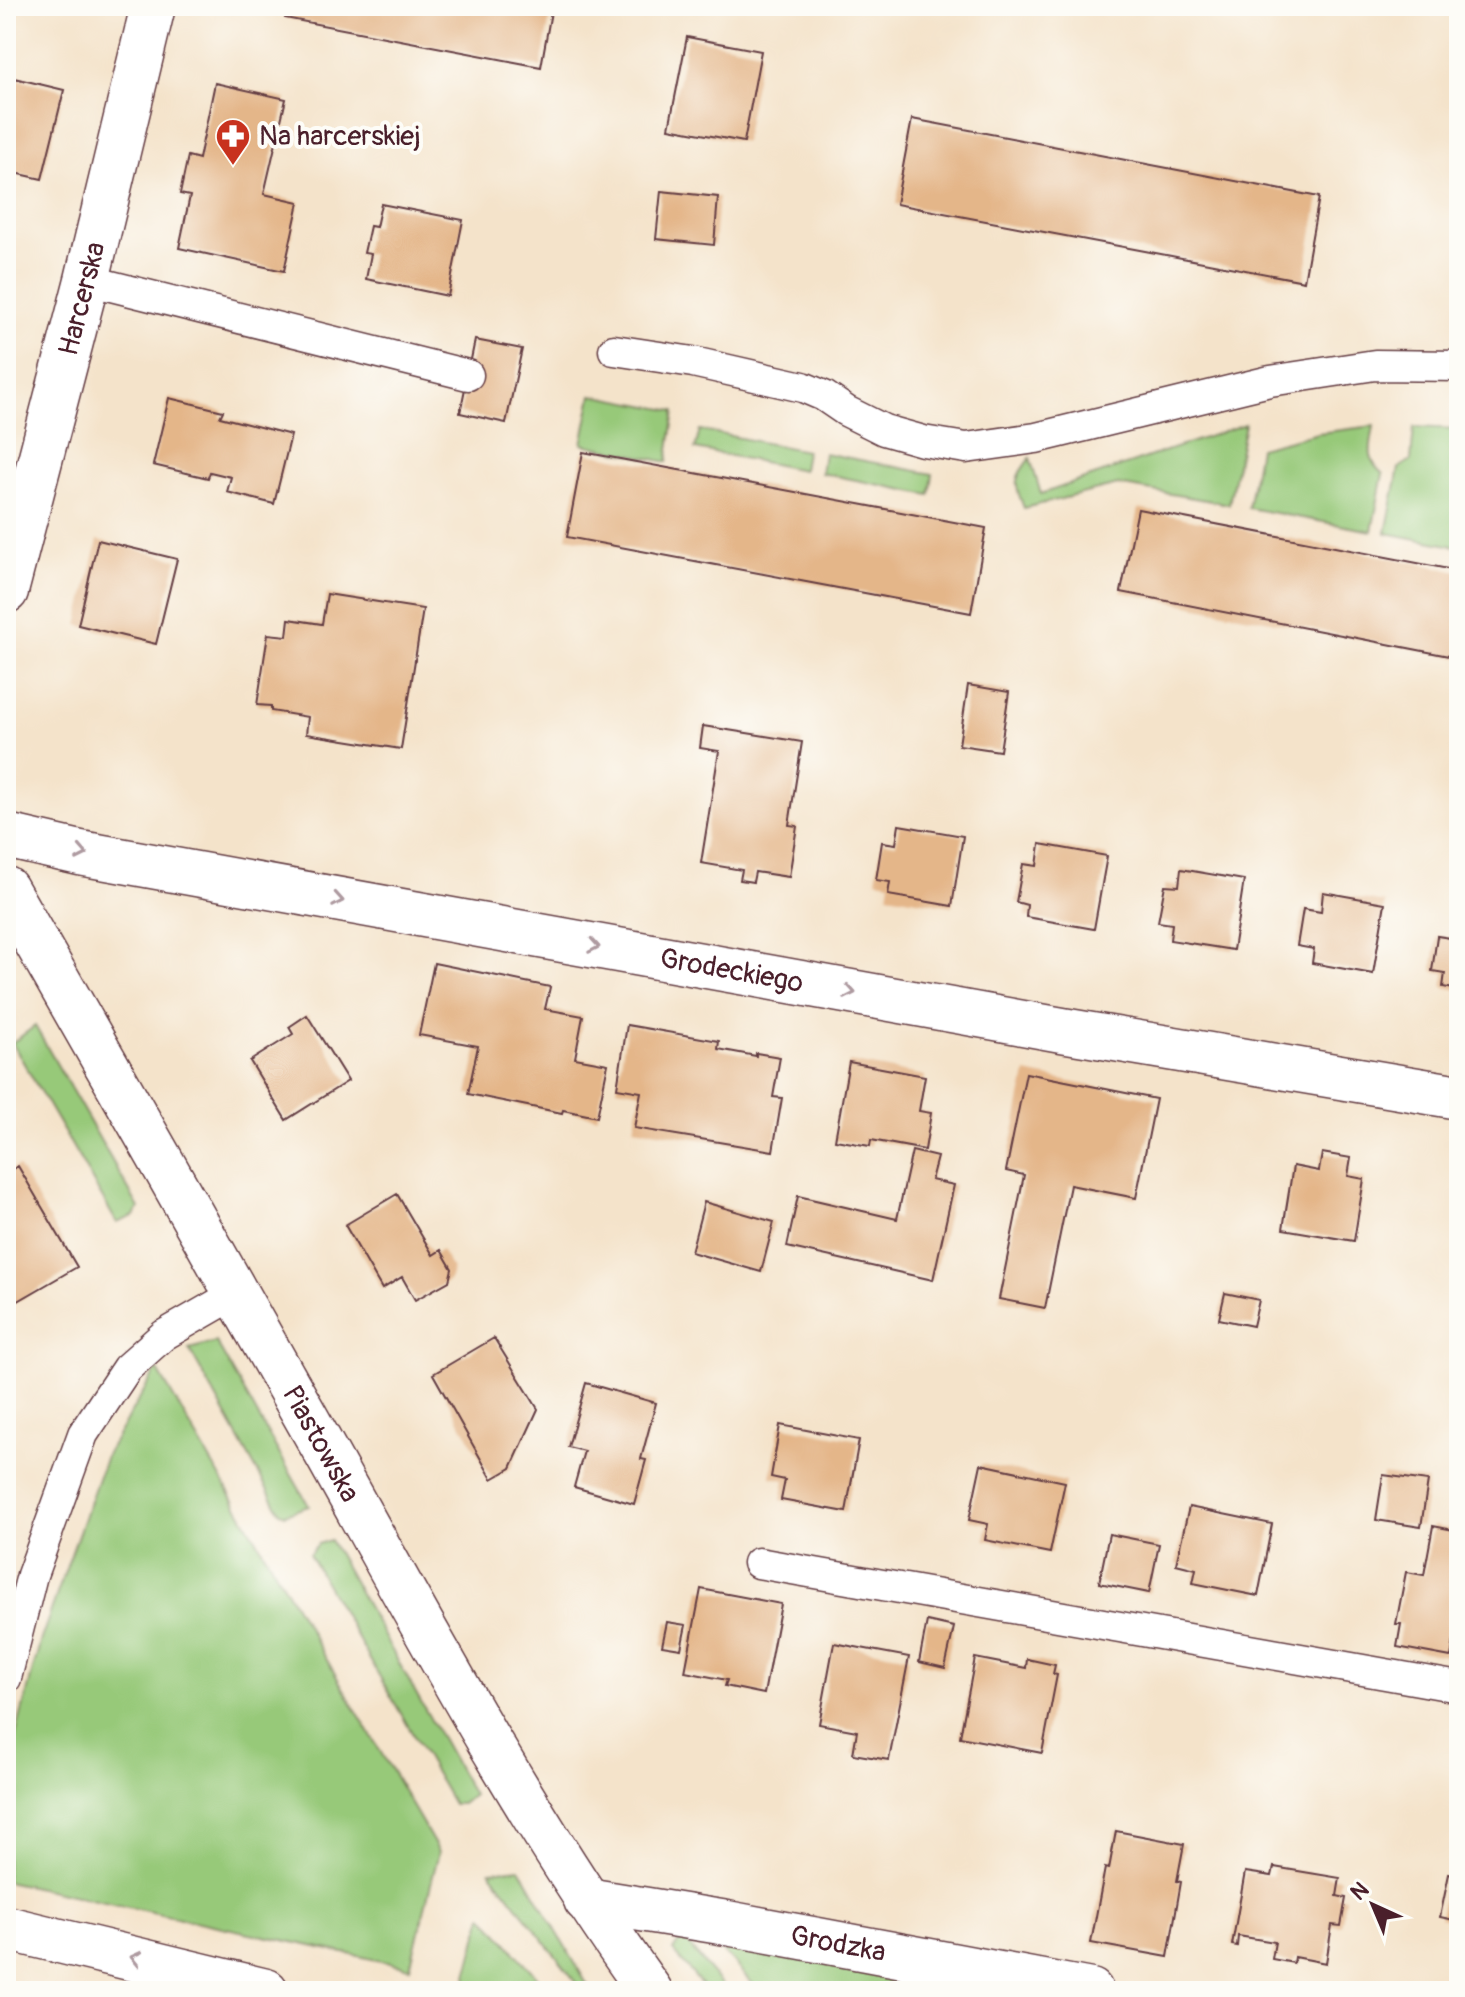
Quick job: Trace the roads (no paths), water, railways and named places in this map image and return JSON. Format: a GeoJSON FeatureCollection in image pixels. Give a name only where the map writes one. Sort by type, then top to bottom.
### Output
{"type":"FeatureCollection","features":[{"type":"Feature","properties":{"kind":"street","name":"Harcerska"},"geometry":{"type":"LineString","coordinates":[[6,591],[87,280],[153,6]]}},
{"type":"Feature","properties":{"kind":"street","name":"Grodeckiego"},"geometry":{"type":"LineString","coordinates":[[6,836],[80,853],[1062,1030],[1459,1097]]}},
{"type":"Feature","properties":{"kind":"street","name":"Piastowska"},"geometry":{"type":"LineString","coordinates":[[6,889],[494,1748],[586,1900],[650,1991]]}},
{"type":"Feature","properties":{"kind":"street","name":"Grodzka"},"geometry":{"type":"LineString","coordinates":[[586,1900],[1091,1991]]}},
{"type":"Feature","properties":{"kind":"street"},"geometry":{"type":"LineString","coordinates":[[6,1928],[266,1991]]}},
{"type":"Feature","properties":{"kind":"lane"},"geometry":{"type":"LineString","coordinates":[[87,280],[468,375]]}},
{"type":"Feature","properties":{"kind":"lane"},"geometry":{"type":"LineString","coordinates":[[614,350],[693,362],[803,387],[884,430],[966,448],[1036,438],[1270,381],[1375,365],[1459,366]]}},
{"type":"Feature","properties":{"kind":"lane"},"geometry":{"type":"LineString","coordinates":[[6,1678],[32,1575],[83,1434],[127,1368],[164,1335],[237,1293]]}},
{"type":"Feature","properties":{"kind":"lane"},"geometry":{"type":"LineString","coordinates":[[758,1563],[1459,1687]]}},
{"type":"Feature","properties":{"kind":"place","name":"Na harcerskiej"},"geometry":{"type":"Point","coordinates":[233,167]}}]}
